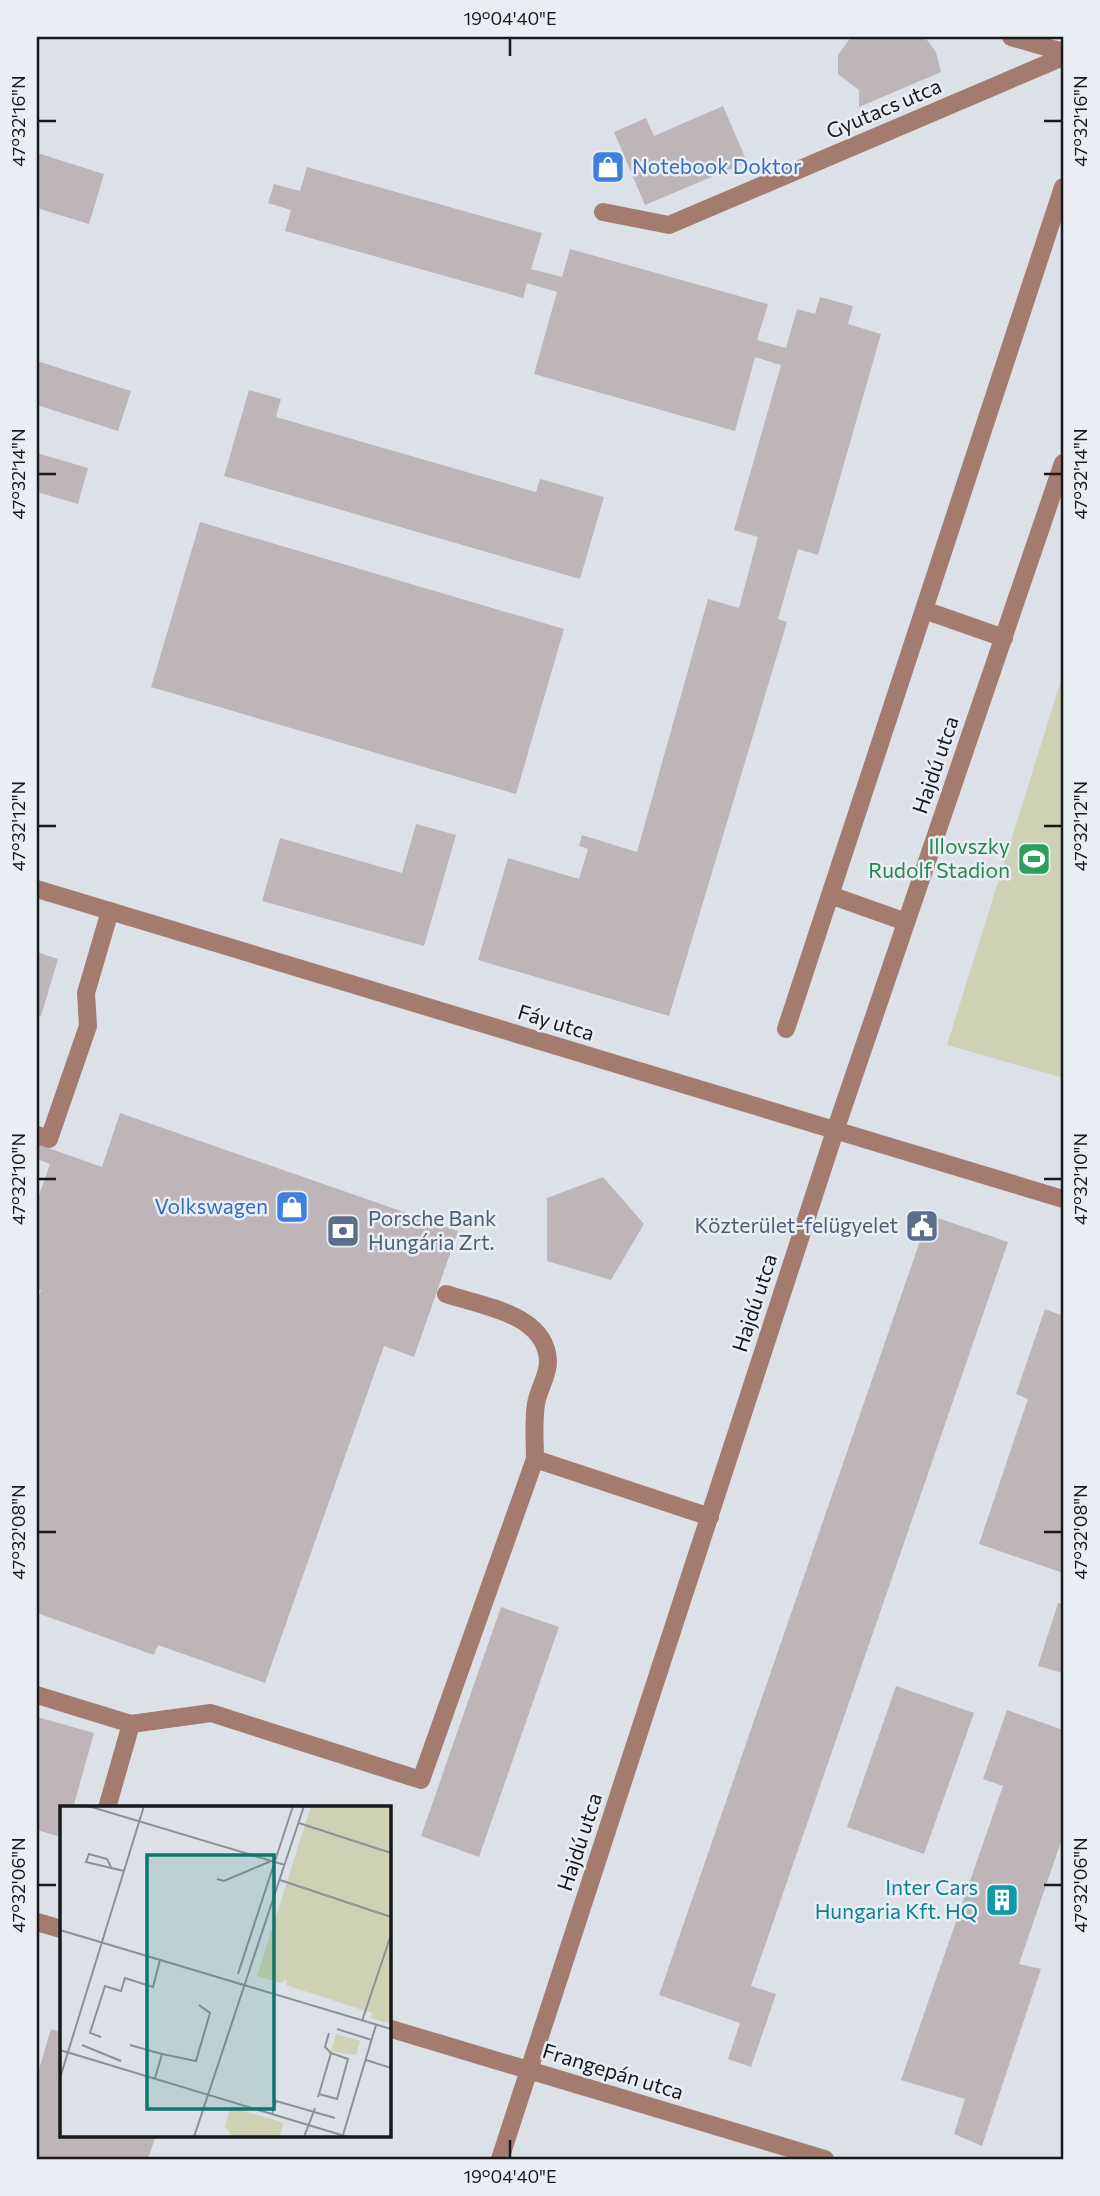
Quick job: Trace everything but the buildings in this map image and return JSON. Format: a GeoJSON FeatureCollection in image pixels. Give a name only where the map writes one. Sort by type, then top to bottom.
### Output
{"type":"FeatureCollection","features":[{"type":"Feature","properties":{"kind":"street"},"geometry":{"type":"LineString","coordinates":[[1011,37],[1063,55]]}},
{"type":"Feature","properties":{"kind":"street","name":"Gyutacs utca"},"geometry":{"type":"LineString","coordinates":[[603,212],[669,225],[1063,55]]}},
{"type":"Feature","properties":{"kind":"street"},"geometry":{"type":"LineString","coordinates":[[786,1029],[1063,187]]}},
{"type":"Feature","properties":{"kind":"street","name":"Hajdú utca"},"geometry":{"type":"LineString","coordinates":[[499,2159],[835,1131],[1063,463]]}},
{"type":"Feature","properties":{"kind":"street"},"geometry":{"type":"LineString","coordinates":[[924,610],[1003,638]]}},
{"type":"Feature","properties":{"kind":"street","name":"Fáy utca"},"geometry":{"type":"LineString","coordinates":[[37,889],[1063,1199]]}},
{"type":"Feature","properties":{"kind":"street"},"geometry":{"type":"LineString","coordinates":[[830,895],[906,922]]}},
{"type":"Feature","properties":{"kind":"street"},"geometry":{"type":"LineString","coordinates":[[37,1135],[49,1139],[88,1026],[86,993],[110,911]]}},
{"type":"Feature","properties":{"kind":"street"},"geometry":{"type":"LineString","coordinates":[[37,1695],[131,1724],[211,1713],[421,1780],[535,1459],[536,1403],[548,1364],[545,1346],[535,1330],[519,1318],[446,1294]]}},
{"type":"Feature","properties":{"kind":"street"},"geometry":{"type":"LineString","coordinates":[[535,1459],[710,1517]]}},
{"type":"Feature","properties":{"kind":"street"},"geometry":{"type":"LineString","coordinates":[[108,1806],[131,1724]]}},
{"type":"Feature","properties":{"kind":"street"},"geometry":{"type":"LineString","coordinates":[[37,1922],[60,1929]]}},
{"type":"Feature","properties":{"kind":"street","name":"Frangepán utca"},"geometry":{"type":"LineString","coordinates":[[390,2029],[825,2159]]}},
{"type":"Feature","properties":{"kind":"green space","name":"Illovszky Rudolf Stadion"},"geometry":{"type":"Polygon","coordinates":[[[1063,674],[1063,1078],[947,1045],[1063,674]]]}},
{"type":"Feature","properties":{"kind":"place","name":"Notebook Doktor"},"geometry":{"type":"Point","coordinates":[608,167]}},
{"type":"Feature","properties":{"kind":"place","name":"Illovszky Rudolf Stadion"},"geometry":{"type":"Point","coordinates":[1034,859]}},
{"type":"Feature","properties":{"kind":"place","name":"Volkswagen"},"geometry":{"type":"Point","coordinates":[292,1207]}},
{"type":"Feature","properties":{"kind":"place","name":"Közterület-felügyelet"},"geometry":{"type":"Point","coordinates":[922,1226]}},
{"type":"Feature","properties":{"kind":"place","name":"Porsche Bank Hungária Zrt."},"geometry":{"type":"Point","coordinates":[343,1231]}},
{"type":"Feature","properties":{"kind":"place","name":"Inter Cars Hungaria Kft. HQ"},"geometry":{"type":"Point","coordinates":[1002,1900]}}]}
